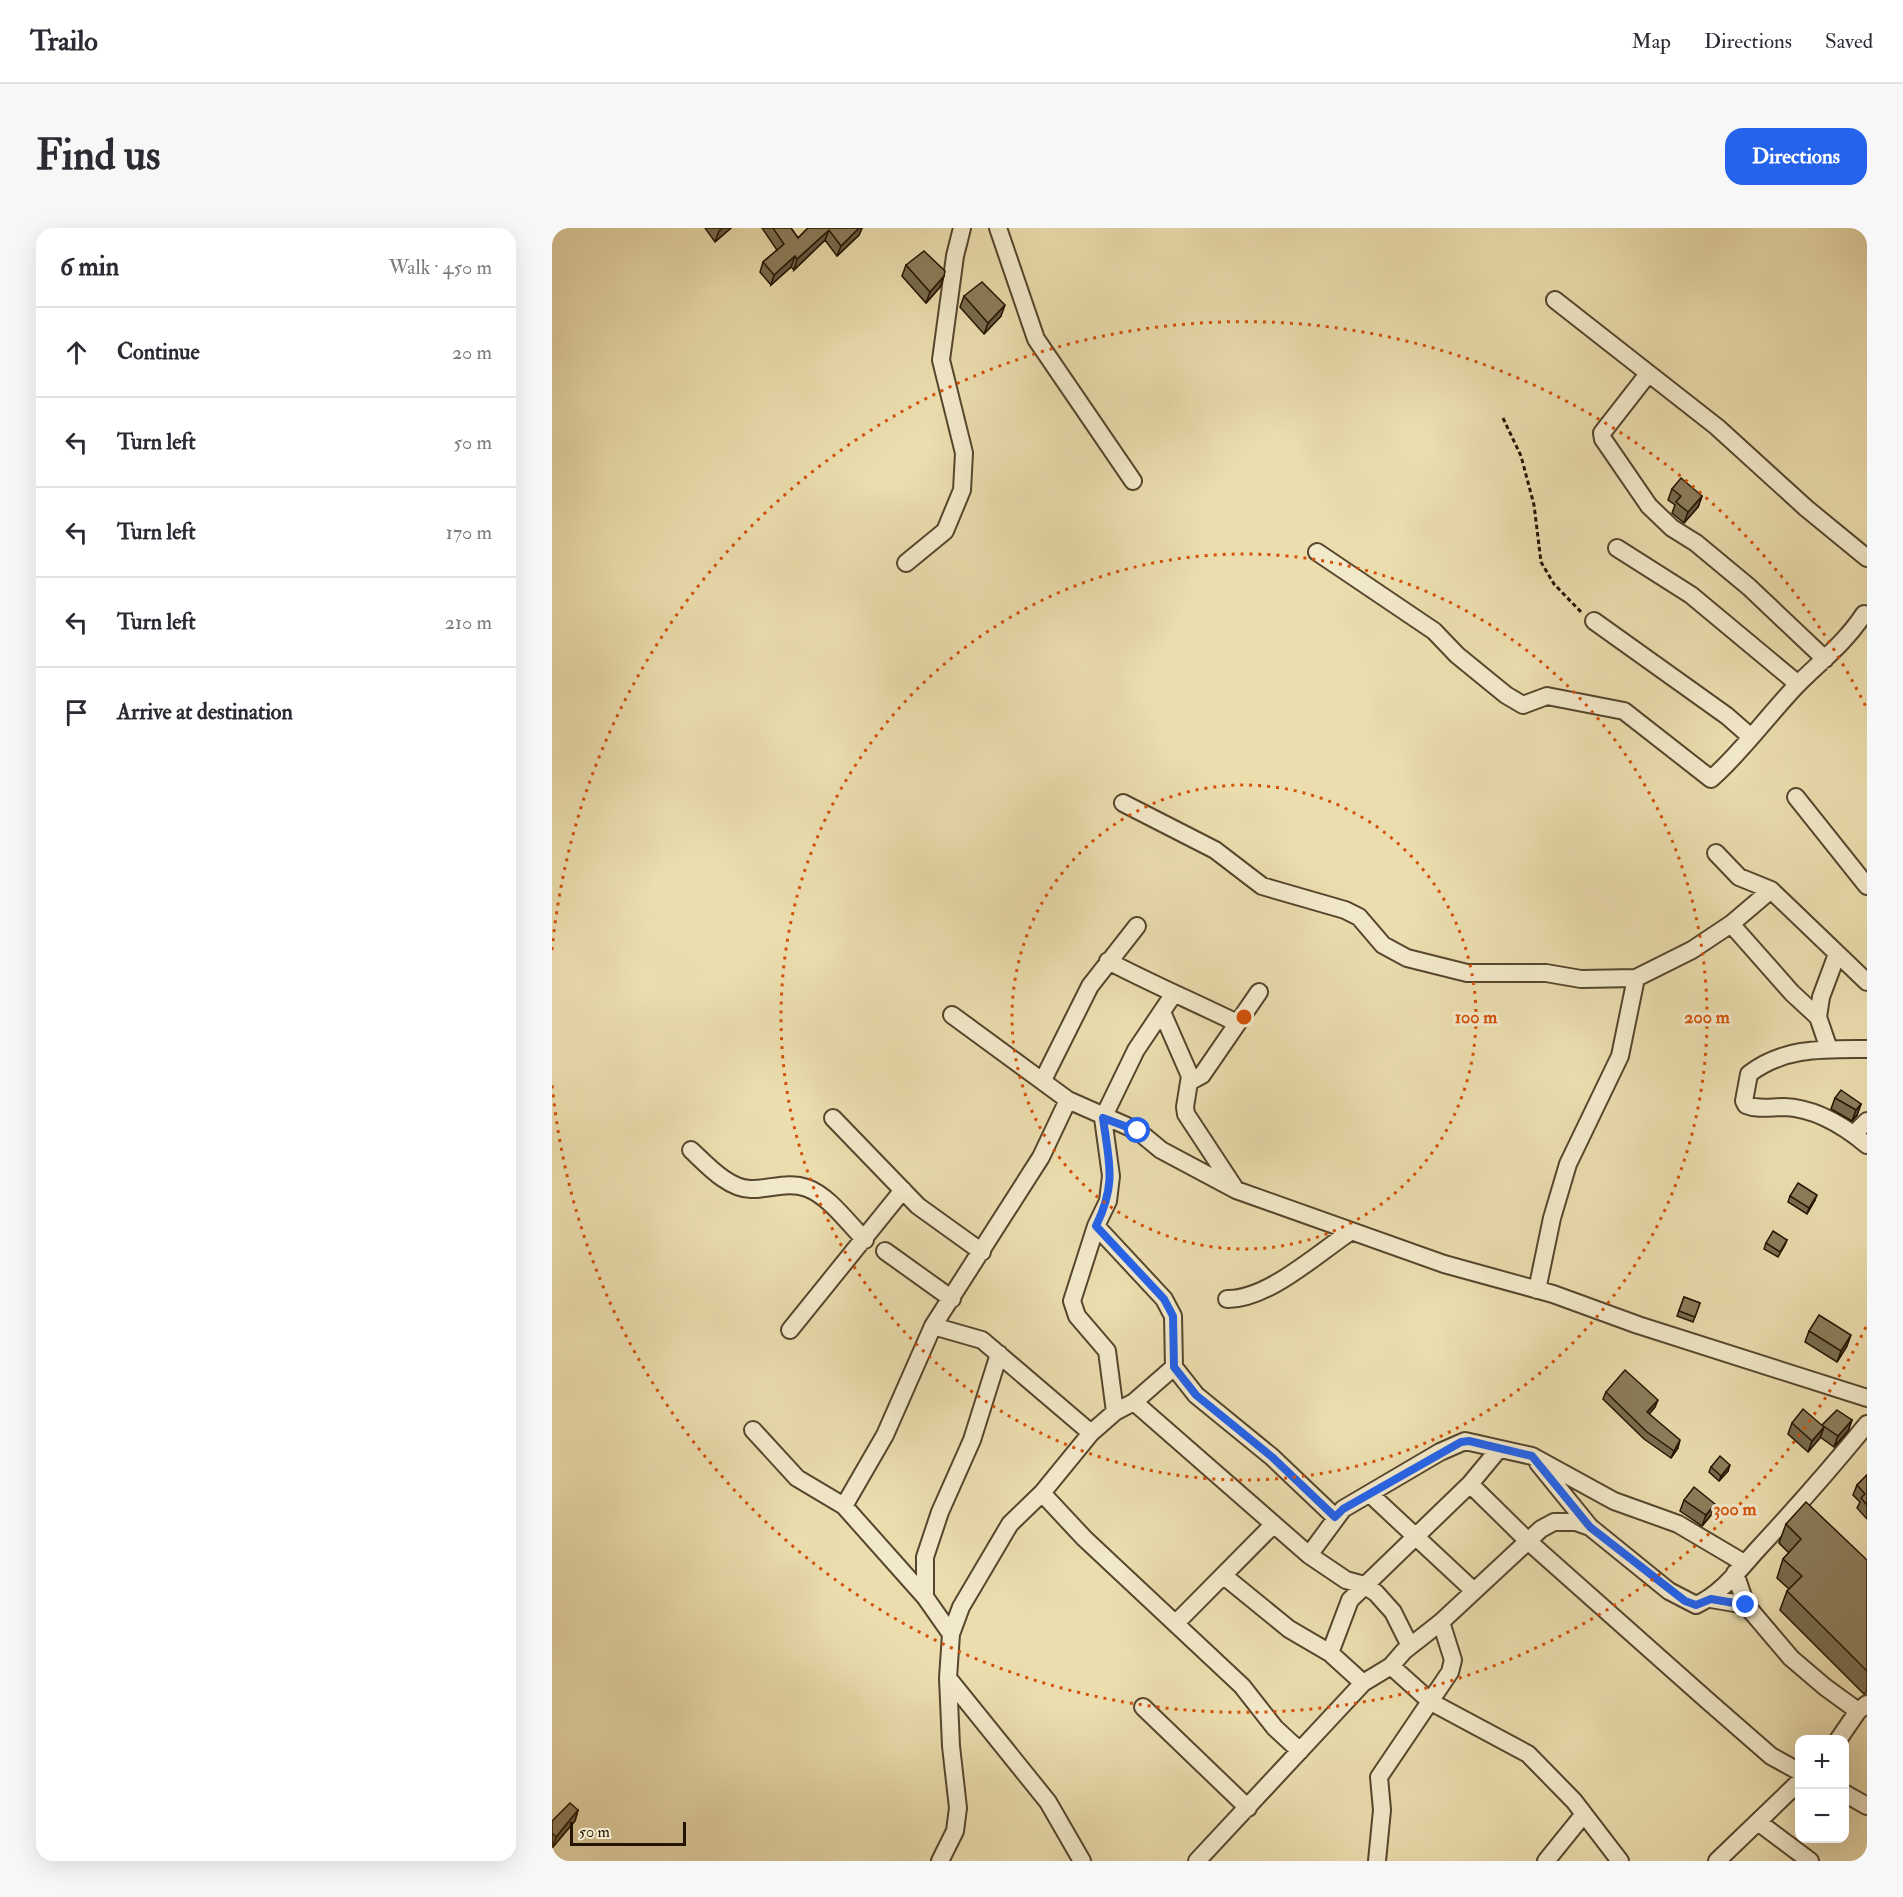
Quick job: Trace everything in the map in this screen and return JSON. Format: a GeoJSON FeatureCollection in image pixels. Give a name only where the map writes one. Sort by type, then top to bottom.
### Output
{"type":"FeatureCollection","features":[{"type":"Feature","properties":{"kind":"street"},"geometry":{"type":"LineString","coordinates":[[906,563],[945,531],[962,490],[964,453],[941,360],[955,256],[962,228]]}},
{"type":"Feature","properties":{"kind":"street"},"geometry":{"type":"LineString","coordinates":[[998,228],[1036,339],[1133,481]]}},
{"type":"Feature","properties":{"kind":"street"},"geometry":{"type":"LineString","coordinates":[[1555,300],[1717,427],[1806,508],[1867,558]]}},
{"type":"Feature","properties":{"kind":"street"},"geometry":{"type":"LineString","coordinates":[[1648,374],[1602,433],[1604,440],[1649,506],[1672,528],[1696,543],[1749,587],[1825,659]]}},
{"type":"Feature","properties":{"kind":"street"},"geometry":{"type":"LineString","coordinates":[[1617,548],[1691,596],[1798,684]]}},
{"type":"Feature","properties":{"kind":"street"},"geometry":{"type":"LineString","coordinates":[[1317,552],[1434,631],[1458,655],[1506,695],[1523,705],[1546,696],[1624,711],[1711,779],[1798,684],[1852,633],[1866,614]]}},
{"type":"Feature","properties":{"kind":"street"},"geometry":{"type":"LineString","coordinates":[[1594,621],[1727,716],[1751,737]]}},
{"type":"Feature","properties":{"kind":"street"},"geometry":{"type":"LineString","coordinates":[[1796,797],[1867,886]]}},
{"type":"Feature","properties":{"kind":"street"},"geometry":{"type":"LineString","coordinates":[[1124,803],[1215,850],[1262,886],[1346,910],[1359,917],[1383,945],[1407,958],[1467,973],[1546,974],[1581,980],[1636,978],[1692,950],[1731,924],[1771,890]]}},
{"type":"Feature","properties":{"kind":"street"},"geometry":{"type":"LineString","coordinates":[[1716,853],[1739,877],[1771,890],[1867,982]]}},
{"type":"Feature","properties":{"kind":"street"},"geometry":{"type":"LineString","coordinates":[[1731,924],[1792,993],[1818,1017]]}},
{"type":"Feature","properties":{"kind":"street"},"geometry":{"type":"LineString","coordinates":[[1043,1080],[1090,986],[1137,926]]}},
{"type":"Feature","properties":{"kind":"street"},"geometry":{"type":"LineString","coordinates":[[1829,1049],[1818,1017],[1821,997],[1837,954]]}},
{"type":"Feature","properties":{"kind":"street"},"geometry":{"type":"LineString","coordinates":[[1108,961],[1173,995],[1191,1000],[1237,1023]]}},
{"type":"Feature","properties":{"kind":"street"},"geometry":{"type":"LineString","coordinates":[[1537,1290],[1552,1218],[1568,1164],[1620,1056],[1636,978]]}},
{"type":"Feature","properties":{"kind":"street"},"geometry":{"type":"LineString","coordinates":[[1191,1082],[1202,1075],[1259,992]]}},
{"type":"Feature","properties":{"kind":"street"},"geometry":{"type":"LineString","coordinates":[[1115,1412],[1107,1351],[1073,1309],[1077,1281],[1096,1226],[1108,1202],[1111,1176],[1103,1118],[1137,1050],[1173,995]]}},
{"type":"Feature","properties":{"kind":"street"},"geometry":{"type":"LineString","coordinates":[[1162,1012],[1177,1042],[1191,1082],[1185,1107],[1186,1114],[1236,1190]]}},
{"type":"Feature","properties":{"kind":"street"},"geometry":{"type":"LineString","coordinates":[[952,1015],[1043,1080],[1068,1101],[1103,1118],[1138,1131],[1161,1150],[1236,1190],[1444,1264],[1537,1290],[1693,1343],[1867,1398]]}},
{"type":"Feature","properties":{"kind":"street"},"geometry":{"type":"LineString","coordinates":[[1867,1049],[1795,1052],[1764,1063],[1749,1074],[1744,1101],[1746,1105],[1755,1108],[1810,1109],[1854,1134],[1867,1145]]}},
{"type":"Feature","properties":{"kind":"street"},"geometry":{"type":"LineString","coordinates":[[844,1506],[885,1435],[933,1326],[1041,1157],[1068,1101]]}},
{"type":"Feature","properties":{"kind":"street"},"geometry":{"type":"LineString","coordinates":[[833,1118],[903,1190],[950,1231],[982,1252]]}},
{"type":"Feature","properties":{"kind":"street"},"geometry":{"type":"LineString","coordinates":[[1854,1134],[1867,1122]]}},
{"type":"Feature","properties":{"kind":"street"},"geometry":{"type":"LineString","coordinates":[[691,1150],[713,1171],[750,1190],[782,1184],[805,1187],[820,1194],[865,1240]]}},
{"type":"Feature","properties":{"kind":"street"},"geometry":{"type":"LineString","coordinates":[[790,1330],[865,1240],[903,1190]]}},
{"type":"Feature","properties":{"kind":"street"},"geometry":{"type":"LineString","coordinates":[[1096,1226],[1164,1299],[1173,1316],[1174,1367],[1196,1395],[1272,1457],[1335,1517]]}},
{"type":"Feature","properties":{"kind":"street"},"geometry":{"type":"LineString","coordinates":[[1227,1299],[1240,1299],[1261,1291],[1350,1232]]}},
{"type":"Feature","properties":{"kind":"street"},"geometry":{"type":"LineString","coordinates":[[885,1251],[952,1299]]}},
{"type":"Feature","properties":{"kind":"street"},"geometry":{"type":"LineString","coordinates":[[933,1326],[982,1340],[1091,1433]]}},
{"type":"Feature","properties":{"kind":"street"},"geometry":{"type":"LineString","coordinates":[[925,1598],[925,1557],[940,1512],[972,1440],[999,1354]]}},
{"type":"Feature","properties":{"kind":"street"},"geometry":{"type":"LineString","coordinates":[[940,1861],[955,1831],[958,1808],[951,1746],[948,1678],[951,1634],[961,1607],[1010,1524],[1042,1493],[1091,1433],[1115,1412],[1134,1402],[1174,1367]]}},
{"type":"Feature","properties":{"kind":"street"},"geometry":{"type":"LineString","coordinates":[[1134,1402],[1308,1556],[1346,1580],[1364,1585],[1383,1599],[1393,1612],[1410,1646]]}},
{"type":"Feature","properties":{"kind":"street"},"geometry":{"type":"LineString","coordinates":[[1532,1456],[1590,1527],[1685,1601],[1696,1605],[1711,1599],[1867,1424]]}},
{"type":"Feature","properties":{"kind":"street"},"geometry":{"type":"LineString","coordinates":[[753,1430],[797,1478],[844,1506],[925,1598],[951,1634]]}},
{"type":"Feature","properties":{"kind":"street"},"geometry":{"type":"LineString","coordinates":[[1308,1556],[1335,1517],[1370,1494],[1461,1442],[1469,1441],[1532,1456],[1614,1501],[1678,1524],[1740,1568],[1746,1605],[1791,1658],[1825,1687],[1863,1707],[1842,1735]]}},
{"type":"Feature","properties":{"kind":"street"},"geometry":{"type":"LineString","coordinates":[[1330,1653],[1350,1600],[1470,1484],[1499,1449]]}},
{"type":"Feature","properties":{"kind":"street"},"geometry":{"type":"LineString","coordinates":[[1470,1484],[1529,1542],[1771,1756],[1795,1769]]}},
{"type":"Feature","properties":{"kind":"street"},"geometry":{"type":"LineString","coordinates":[[1042,1493],[1084,1538],[1242,1686],[1275,1728],[1300,1750]]}},
{"type":"Feature","properties":{"kind":"street"},"geometry":{"type":"LineString","coordinates":[[1370,1494],[1474,1591]]}},
{"type":"Feature","properties":{"kind":"street"},"geometry":{"type":"LineString","coordinates":[[1197,1861],[1363,1683],[1391,1666],[1410,1646],[1441,1622],[1541,1530],[1554,1522],[1576,1522],[1590,1527]]}},
{"type":"Feature","properties":{"kind":"street"},"geometry":{"type":"LineString","coordinates":[[1176,1623],[1272,1526]]}},
{"type":"Feature","properties":{"kind":"street"},"geometry":{"type":"LineString","coordinates":[[1224,1576],[1290,1629],[1330,1653],[1363,1683]]}},
{"type":"Feature","properties":{"kind":"street"},"geometry":{"type":"LineString","coordinates":[[1711,1599],[1746,1605]]}},
{"type":"Feature","properties":{"kind":"street"},"geometry":{"type":"LineString","coordinates":[[1377,1861],[1382,1810],[1379,1777],[1450,1672],[1453,1659],[1441,1622]]}},
{"type":"Feature","properties":{"kind":"street"},"geometry":{"type":"LineString","coordinates":[[1391,1666],[1431,1702],[1528,1754],[1547,1771],[1584,1814],[1620,1861]]}},
{"type":"Feature","properties":{"kind":"street"},"geometry":{"type":"LineString","coordinates":[[948,1678],[1048,1802],[1082,1861]]}},
{"type":"Feature","properties":{"kind":"street"},"geometry":{"type":"LineString","coordinates":[[1143,1707],[1248,1808]]}},
{"type":"Feature","properties":{"kind":"street"},"geometry":{"type":"LineString","coordinates":[[1723,1859],[1795,1786]]}},
{"type":"Feature","properties":{"kind":"street"},"geometry":{"type":"LineString","coordinates":[[1849,1795],[1867,1806]]}},
{"type":"Feature","properties":{"kind":"street"},"geometry":{"type":"LineString","coordinates":[[1546,1861],[1584,1814]]}},
{"type":"Feature","properties":{"kind":"street"},"geometry":{"type":"LineString","coordinates":[[1758,1822],[1810,1861]]}},
{"type":"Feature","properties":{"kind":"path"},"geometry":{"type":"LineString","coordinates":[[1503,418],[1521,456],[1531,495],[1541,562],[1554,584],[1575,609],[1594,621]]}},
{"type":"Feature","properties":{"kind":"building"},"geometry":{"type":"Polygon","coordinates":[[[773,228],[791,228],[798,238],[808,228],[859,228],[841,246],[829,230],[797,259],[795,256],[774,275],[763,262],[784,244],[773,228]]]}},
{"type":"Feature","properties":{"kind":"building"},"geometry":{"type":"Polygon","coordinates":[[[924,251],[945,271],[944,276],[930,292],[906,265],[924,251]]]}},
{"type":"Feature","properties":{"kind":"building"},"geometry":{"type":"Polygon","coordinates":[[[982,282],[1005,305],[988,323],[964,296],[982,282]]]}},
{"type":"Feature","properties":{"kind":"building"},"geometry":{"type":"Polygon","coordinates":[[[1681,478],[1702,496],[1688,512],[1676,502],[1681,496],[1672,489],[1681,478]]]}},
{"type":"Feature","properties":{"kind":"building"},"geometry":{"type":"Polygon","coordinates":[[[1841,1090],[1861,1104],[1856,1110],[1835,1098],[1841,1090]]]}},
{"type":"Feature","properties":{"kind":"building"},"geometry":{"type":"Polygon","coordinates":[[[1798,1183],[1817,1195],[1809,1208],[1790,1196],[1798,1183]]]}},
{"type":"Feature","properties":{"kind":"building"},"geometry":{"type":"Polygon","coordinates":[[[1773,1231],[1787,1240],[1780,1252],[1766,1243],[1773,1231]]]}},
{"type":"Feature","properties":{"kind":"building"},"geometry":{"type":"Polygon","coordinates":[[[1684,1297],[1700,1303],[1695,1317],[1679,1311],[1684,1297]]]}},
{"type":"Feature","properties":{"kind":"building"},"geometry":{"type":"Polygon","coordinates":[[[1819,1315],[1851,1335],[1841,1351],[1809,1331],[1819,1315]]]}},
{"type":"Feature","properties":{"kind":"building"},"geometry":{"type":"Polygon","coordinates":[[[1625,1370],[1658,1400],[1647,1412],[1680,1440],[1674,1451],[1647,1432],[1606,1392],[1625,1370]]]}},
{"type":"Feature","properties":{"kind":"building"},"geometry":{"type":"Polygon","coordinates":[[[1803,1409],[1824,1427],[1812,1441],[1792,1423],[1803,1409]]]}},
{"type":"Feature","properties":{"kind":"building"},"geometry":{"type":"Polygon","coordinates":[[[1837,1410],[1852,1420],[1838,1436],[1822,1425],[1837,1410]]]}},
{"type":"Feature","properties":{"kind":"building"},"geometry":{"type":"Polygon","coordinates":[[[1720,1456],[1730,1465],[1721,1476],[1711,1467],[1720,1456]]]}},
{"type":"Feature","properties":{"kind":"building"},"geometry":{"type":"Polygon","coordinates":[[[1867,1475],[1867,1505],[1861,1498],[1865,1494],[1857,1485],[1867,1475]]]}},
{"type":"Feature","properties":{"kind":"building"},"geometry":{"type":"Polygon","coordinates":[[[1694,1487],[1715,1504],[1706,1515],[1684,1500],[1694,1487]]]}},
{"type":"Feature","properties":{"kind":"building"},"geometry":{"type":"Polygon","coordinates":[[[1806,1502],[1867,1560],[1867,1671],[1787,1591],[1802,1576],[1783,1559],[1801,1539],[1786,1524],[1806,1502]]]}},
{"type":"Feature","properties":{"kind":"building"},"geometry":{"type":"Polygon","coordinates":[[[570,1803],[578,1810],[556,1837],[552,1833],[552,1821],[570,1803]]]}},
{"type":"Feature","properties":{"kind":"route"},"geometry":{"type":"LineString","coordinates":[[1138,1131],[1103,1118],[1111,1176],[1108,1202],[1096,1226],[1164,1299],[1173,1316],[1174,1367],[1196,1395],[1272,1457],[1335,1517],[1343,1509],[1440,1452],[1461,1442],[1469,1441],[1532,1456],[1590,1527],[1669,1591],[1685,1601],[1696,1605],[1711,1599],[1746,1605]]}}]}
